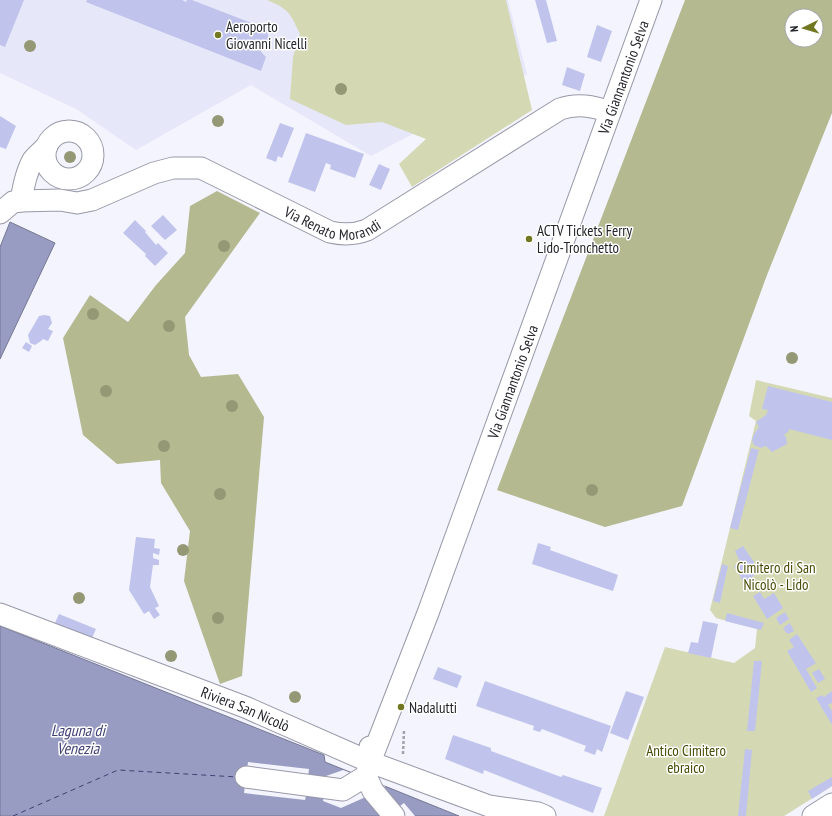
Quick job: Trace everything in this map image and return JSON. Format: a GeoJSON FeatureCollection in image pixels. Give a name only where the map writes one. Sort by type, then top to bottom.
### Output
{"type":"FeatureCollection","features":[{"type":"Feature","properties":{"kind":"street"},"geometry":{"type":"LineString","coordinates":[[603,110],[636,0]]}},
{"type":"Feature","properties":{"kind":"street","name":"Via Giannantonio Selva"},"geometry":{"type":"LineString","coordinates":[[368,769],[428,613],[603,110],[652,0]]}},
{"type":"Feature","properties":{"kind":"street","name":"Via Renato Morandi"},"geometry":{"type":"LineString","coordinates":[[0,213],[13,202],[21,201],[60,200],[77,204],[92,200],[154,173],[173,168],[201,168],[330,232],[339,234],[358,233],[367,230],[560,109],[578,105],[603,110]]}},
{"type":"Feature","properties":{"kind":"street"},"geometry":{"type":"LineString","coordinates":[[21,201],[22,189],[30,167],[55,135],[70,131],[77,132],[84,136],[93,149],[91,164],[87,171],[81,176],[65,178],[58,176],[47,164],[47,146]]}},
{"type":"Feature","properties":{"kind":"street"},"geometry":{"type":"LineString","coordinates":[[60,200],[74,178]]}},
{"type":"Feature","properties":{"kind":"street","name":"Riviera San Nicolò"},"geometry":{"type":"LineString","coordinates":[[0,614],[245,707],[368,769],[497,811],[538,813],[545,816]]}},
{"type":"Feature","properties":{"kind":"street"},"geometry":{"type":"LineString","coordinates":[[246,777],[343,790],[368,769],[373,791],[394,816]]}},
{"type":"Feature","properties":{"kind":"street"},"geometry":{"type":"LineString","coordinates":[[813,816],[832,804]]}},
{"type":"Feature","properties":{"kind":"shaded area"},"geometry":{"type":"Polygon","coordinates":[[[0,0],[508,0],[527,74],[371,156],[251,85],[136,150],[76,109],[0,73],[0,0]]]}},
{"type":"Feature","properties":{"kind":"green space"},"geometry":{"type":"Polygon","coordinates":[[[267,0],[506,0],[532,110],[412,187],[399,164],[426,139],[382,122],[346,125],[290,99],[293,57],[300,34],[288,12],[280,6],[267,0]]]}},
{"type":"Feature","properties":{"kind":"green space"},"geometry":{"type":"Polygon","coordinates":[[[685,0],[832,0],[832,113],[767,275],[682,506],[605,527],[497,490],[685,0]]]}},
{"type":"Feature","properties":{"kind":"green space"},"geometry":{"type":"Polygon","coordinates":[[[217,191],[260,213],[185,317],[189,355],[201,377],[238,374],[264,417],[242,676],[220,684],[184,581],[190,531],[161,483],[160,460],[117,464],[83,435],[63,338],[90,295],[128,322],[156,285],[185,253],[190,206],[217,191]]]}},
{"type":"Feature","properties":{"kind":"green space","name":"Cimitero di San Nicolò - Lido"},"geometry":{"type":"Polygon","coordinates":[[[756,380],[832,398],[832,786],[784,816],[604,816],[665,647],[734,663],[755,648],[757,629],[716,618],[710,610],[756,421],[749,416],[756,380]]]}},
{"type":"Feature","properties":{"kind":"water"},"geometry":{"type":"Polygon","coordinates":[[[10,222],[55,243],[0,359],[0,247],[10,222]]]}},
{"type":"Feature","properties":{"kind":"water","name":"Laguna di Venezia"},"geometry":{"type":"Polygon","coordinates":[[[0,626],[324,755],[325,762],[459,816],[0,816],[0,626]]]}},
{"type":"Feature","properties":{"kind":"pier"},"geometry":{"type":"Polygon","coordinates":[[[248,762],[309,769],[308,778],[326,780],[326,776],[343,770],[385,786],[383,792],[397,808],[404,803],[415,816],[386,816],[368,796],[341,808],[323,801],[324,795],[307,792],[305,800],[244,793],[248,762]]]}},
{"type":"Feature","properties":{"kind":"building"},"geometry":{"type":"Polygon","coordinates":[[[0,0],[24,0],[5,47],[0,45],[0,0]]]}},
{"type":"Feature","properties":{"kind":"building","name":"Aeroporto Giovanni Nicelli"},"geometry":{"type":"Polygon","coordinates":[[[87,0],[182,0],[186,2],[187,0],[192,0],[262,27],[267,32],[270,42],[266,42],[261,52],[266,57],[261,71],[86,2],[87,0]]]}},
{"type":"Feature","properties":{"kind":"building"},"geometry":{"type":"Polygon","coordinates":[[[535,0],[546,0],[557,41],[547,43],[535,0]]]}},
{"type":"Feature","properties":{"kind":"building"},"geometry":{"type":"Polygon","coordinates":[[[597,25],[612,31],[601,62],[587,57],[597,25]]]}},
{"type":"Feature","properties":{"kind":"building"},"geometry":{"type":"Polygon","coordinates":[[[567,67],[585,74],[580,91],[562,85],[567,67]]]}},
{"type":"Feature","properties":{"kind":"building"},"geometry":{"type":"Polygon","coordinates":[[[0,116],[16,126],[6,149],[0,147],[0,116]]]}},
{"type":"Feature","properties":{"kind":"building"},"geometry":{"type":"Polygon","coordinates":[[[280,123],[294,128],[282,158],[278,156],[276,162],[266,158],[280,123]]]}},
{"type":"Feature","properties":{"kind":"building"},"geometry":{"type":"Polygon","coordinates":[[[306,133],[364,154],[355,178],[330,169],[331,165],[326,163],[315,192],[288,182],[306,133]]]}},
{"type":"Feature","properties":{"kind":"building"},"geometry":{"type":"Polygon","coordinates":[[[379,164],[390,169],[381,190],[369,185],[379,164]]]}},
{"type":"Feature","properties":{"kind":"building"},"geometry":{"type":"Polygon","coordinates":[[[163,215],[177,230],[165,240],[151,226],[163,215]]]}},
{"type":"Feature","properties":{"kind":"building"},"geometry":{"type":"Polygon","coordinates":[[[135,220],[146,231],[145,232],[156,245],[158,243],[168,253],[155,266],[145,256],[146,254],[123,233],[135,220]]]}},
{"type":"Feature","properties":{"kind":"building"},"geometry":{"type":"Polygon","coordinates":[[[39,316],[50,316],[52,323],[48,329],[53,331],[48,341],[43,339],[35,345],[30,343],[28,335],[39,316]]]}},
{"type":"Feature","properties":{"kind":"building"},"geometry":{"type":"Polygon","coordinates":[[[26,342],[32,346],[29,352],[22,348],[26,342]]]}},
{"type":"Feature","properties":{"kind":"building"},"geometry":{"type":"Polygon","coordinates":[[[768,386],[832,402],[832,440],[789,429],[789,431],[784,435],[786,437],[787,444],[772,452],[766,446],[761,448],[754,445],[752,440],[759,427],[756,422],[766,415],[768,410],[762,409],[768,386]]]}},
{"type":"Feature","properties":{"kind":"building"},"geometry":{"type":"Polygon","coordinates":[[[751,448],[759,450],[738,530],[730,528],[751,448]]]}},
{"type":"Feature","properties":{"kind":"building"},"geometry":{"type":"Polygon","coordinates":[[[136,537],[155,539],[154,548],[160,549],[159,555],[153,553],[153,558],[159,560],[159,565],[153,565],[150,587],[159,606],[155,608],[160,615],[154,619],[149,611],[144,614],[129,590],[136,537]]]}},
{"type":"Feature","properties":{"kind":"building"},"geometry":{"type":"Polygon","coordinates":[[[538,543],[551,547],[550,550],[618,575],[613,591],[532,564],[538,543]]]}},
{"type":"Feature","properties":{"kind":"building"},"geometry":{"type":"Polygon","coordinates":[[[743,546],[754,562],[754,567],[758,572],[752,577],[754,584],[747,588],[734,566],[740,562],[735,551],[743,546]]]}},
{"type":"Feature","properties":{"kind":"building"},"geometry":{"type":"Polygon","coordinates":[[[722,564],[728,566],[720,603],[713,601],[722,564]]]}},
{"type":"Feature","properties":{"kind":"building"},"geometry":{"type":"Polygon","coordinates":[[[760,592],[764,599],[774,593],[783,608],[767,619],[753,596],[760,592]]]}},
{"type":"Feature","properties":{"kind":"building"},"geometry":{"type":"Polygon","coordinates":[[[785,612],[789,619],[780,625],[776,618],[785,612]]]}},
{"type":"Feature","properties":{"kind":"building"},"geometry":{"type":"Polygon","coordinates":[[[727,613],[764,623],[761,630],[725,621],[727,613]]]}},
{"type":"Feature","properties":{"kind":"building"},"geometry":{"type":"Polygon","coordinates":[[[59,614],[96,629],[92,638],[55,623],[59,614]]]}},
{"type":"Feature","properties":{"kind":"building"},"geometry":{"type":"Polygon","coordinates":[[[703,621],[718,624],[711,658],[688,653],[691,642],[698,643],[703,621]]]}},
{"type":"Feature","properties":{"kind":"building"},"geometry":{"type":"Polygon","coordinates":[[[790,623],[794,631],[788,634],[783,629],[790,623]]]}},
{"type":"Feature","properties":{"kind":"building"},"geometry":{"type":"Polygon","coordinates":[[[797,634],[816,663],[806,669],[817,688],[811,692],[787,651],[794,647],[789,640],[797,634]]]}},
{"type":"Feature","properties":{"kind":"building"},"geometry":{"type":"Polygon","coordinates":[[[754,661],[762,661],[755,731],[747,731],[754,661]]]}},
{"type":"Feature","properties":{"kind":"building"},"geometry":{"type":"Polygon","coordinates":[[[438,667],[462,676],[457,688],[433,679],[438,667]]]}},
{"type":"Feature","properties":{"kind":"building"},"geometry":{"type":"Polygon","coordinates":[[[819,669],[825,679],[818,683],[812,673],[819,669]]]}},
{"type":"Feature","properties":{"kind":"building"},"geometry":{"type":"Polygon","coordinates":[[[485,681],[611,726],[602,752],[597,749],[595,755],[584,751],[586,746],[542,729],[540,732],[533,730],[534,726],[476,706],[485,681]]]}},
{"type":"Feature","properties":{"kind":"building"},"geometry":{"type":"Polygon","coordinates":[[[626,691],[644,697],[628,740],[610,733],[626,691]]]}},
{"type":"Feature","properties":{"kind":"building"},"geometry":{"type":"Polygon","coordinates":[[[832,691],[832,703],[828,705],[832,711],[832,725],[816,698],[822,695],[824,697],[832,691]]]}},
{"type":"Feature","properties":{"kind":"building"},"geometry":{"type":"Polygon","coordinates":[[[453,735],[491,748],[491,751],[561,777],[563,775],[602,788],[593,813],[484,770],[483,774],[445,759],[453,735]]]}},
{"type":"Feature","properties":{"kind":"building"},"geometry":{"type":"Polygon","coordinates":[[[745,749],[752,750],[746,816],[738,816],[745,749]]]}},
{"type":"Feature","properties":{"kind":"building"},"geometry":{"type":"Polygon","coordinates":[[[832,777],[832,786],[812,799],[808,791],[832,777]]]}},
{"type":"Feature","properties":{"kind":"ferry route"},"geometry":{"type":"LineString","coordinates":[[13,816],[118,770],[237,777]]}},
{"type":"Feature","properties":{"kind":"place","name":"Aeroporto Giovanni Nicelli"},"geometry":{"type":"Point","coordinates":[218,35]}},
{"type":"Feature","properties":{"kind":"place","name":"ACTV Tickets Ferry Lido-Tronchetto"},"geometry":{"type":"Point","coordinates":[529,239]}},
{"type":"Feature","properties":{"kind":"place","name":"Nadalutti"},"geometry":{"type":"Point","coordinates":[401,707]}},
{"type":"Feature","properties":{"kind":"park label","name":"Antico Cimitero ebraico"},"geometry":{"type":"Point","coordinates":[686,758]}}]}
